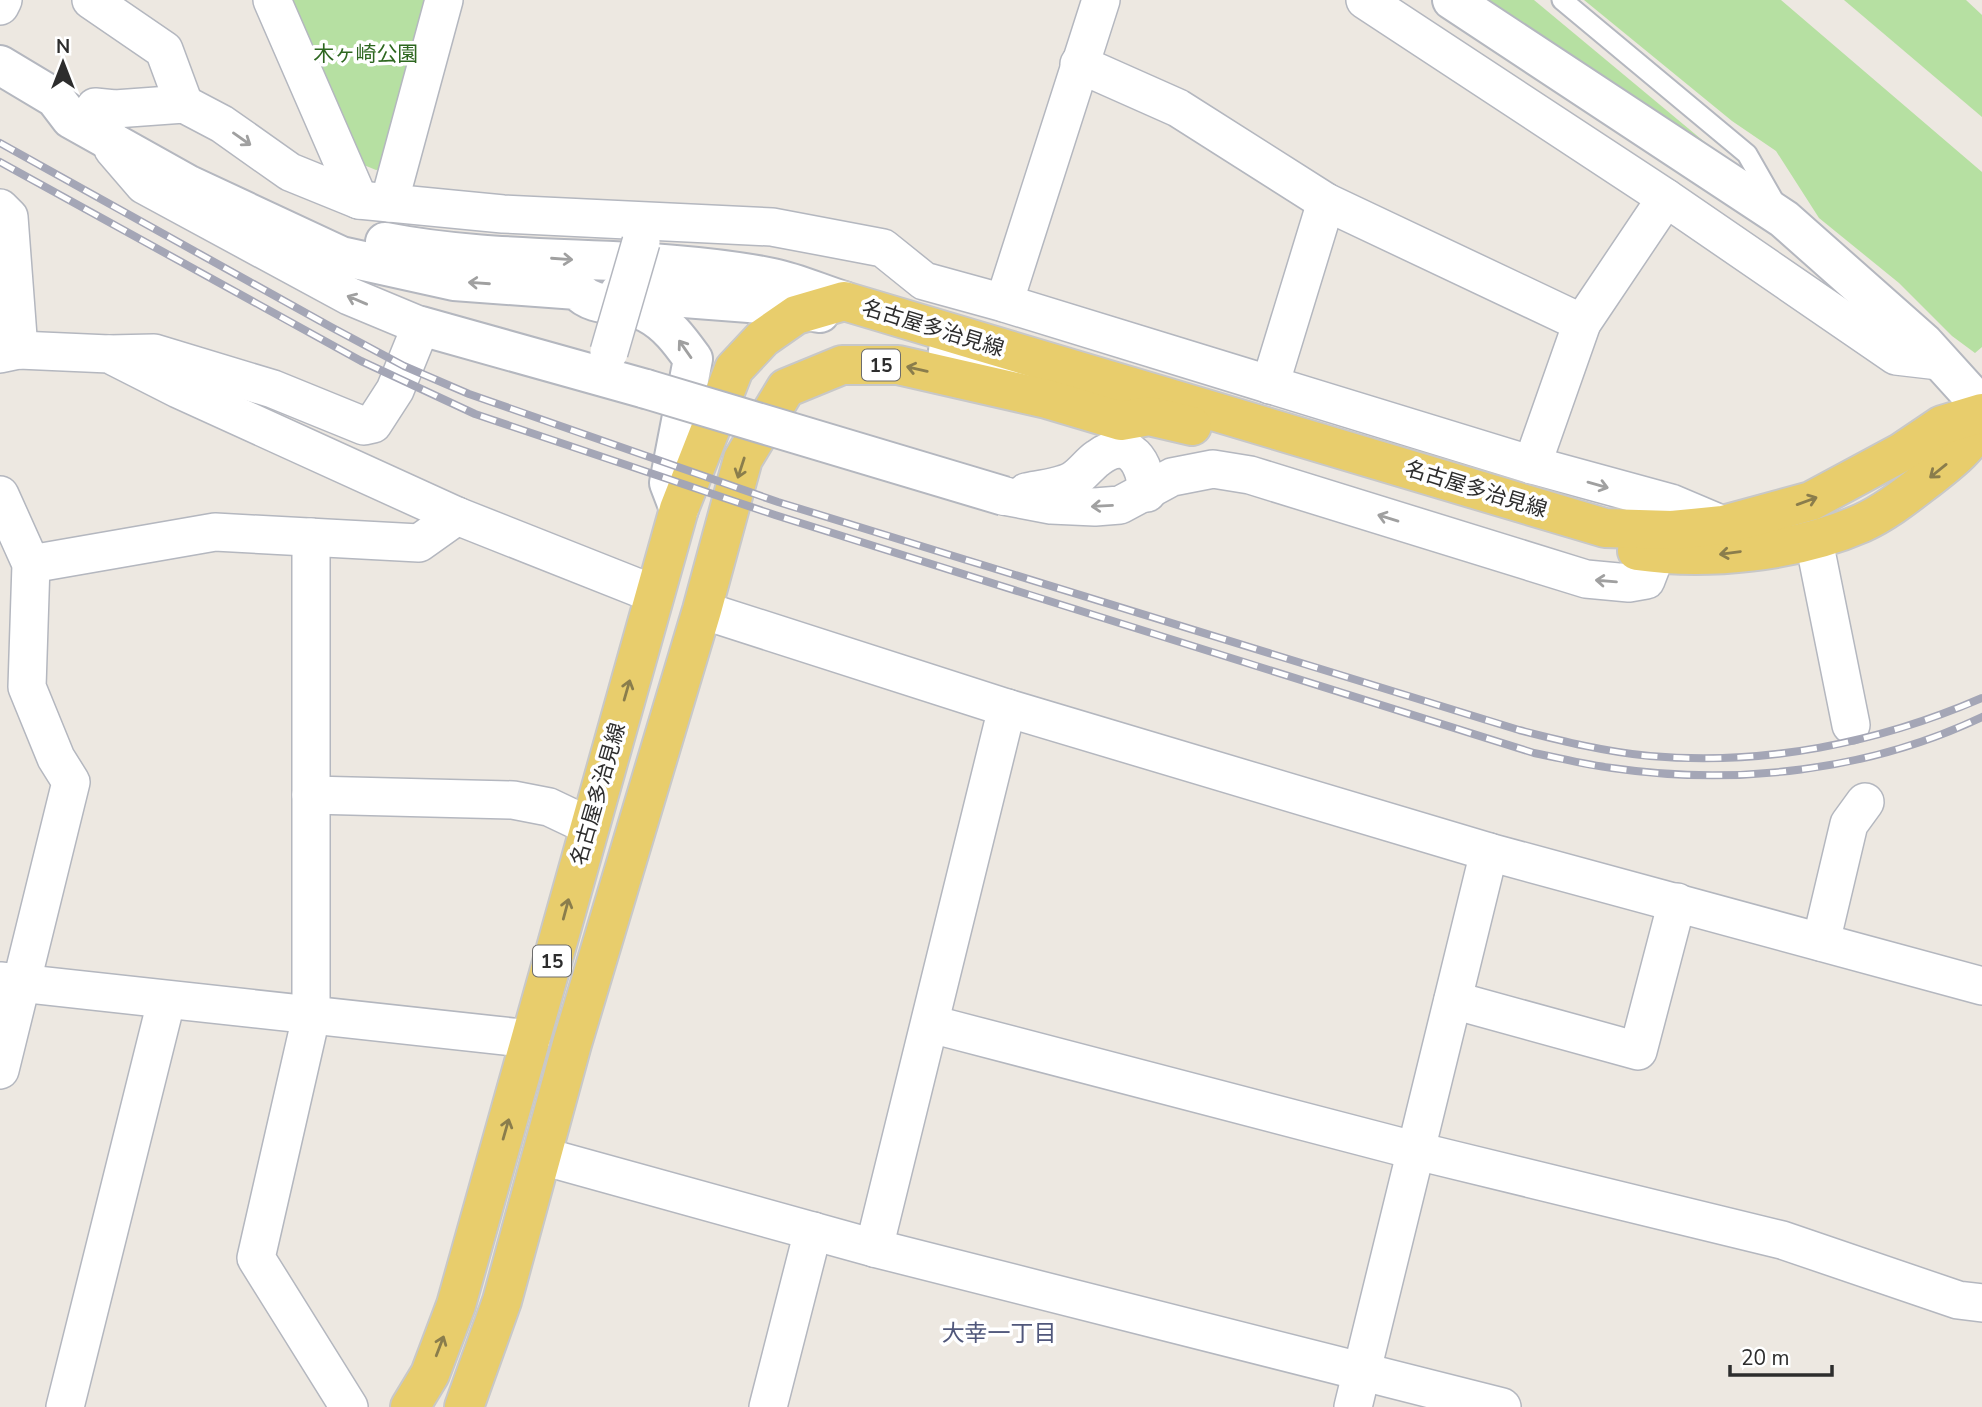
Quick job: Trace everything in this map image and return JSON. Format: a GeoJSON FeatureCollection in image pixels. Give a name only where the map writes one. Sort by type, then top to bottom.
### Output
{"type":"FeatureCollection","features":[{"type":"Feature","properties":{"kind":"main road","name":"名古屋多治見線"},"geometry":{"type":"LineString","coordinates":[[410,1407],[430,1374],[456,1305],[679,509],[734,369],[763,338],[796,315],[829,307],[1605,528],[1672,530],[1723,525],[1811,501],[1902,452],[1942,425],[1982,413]]}},
{"type":"Feature","properties":{"kind":"main road","name":"名古屋多治見線"},"geometry":{"type":"LineString","coordinates":[[470,1396],[502,1301],[628,850],[702,610],[743,459],[786,388],[842,365],[898,365],[1048,399],[1121,421],[1149,416],[1195,426],[1492,517],[1593,544],[1656,554],[1702,557],[1814,541],[1863,522],[1898,502],[1972,443],[1982,421]]}},
{"type":"Feature","properties":{"kind":"street"},"geometry":{"type":"LineString","coordinates":[[0,6],[3,0]]}},
{"type":"Feature","properties":{"kind":"street"},"geometry":{"type":"LineString","coordinates":[[91,0],[164,50],[184,104]]}},
{"type":"Feature","properties":{"kind":"street"},"geometry":{"type":"LineString","coordinates":[[272,0],[374,202]]}},
{"type":"Feature","properties":{"kind":"street"},"geometry":{"type":"LineString","coordinates":[[374,202],[444,0]]}},
{"type":"Feature","properties":{"kind":"street"},"geometry":{"type":"LineString","coordinates":[[1004,303],[1101,0]]}},
{"type":"Feature","properties":{"kind":"street"},"geometry":{"type":"LineString","coordinates":[[1365,0],[1666,198],[1896,356],[1939,361]]}},
{"type":"Feature","properties":{"kind":"street"},"geometry":{"type":"LineString","coordinates":[[1452,0],[1784,219],[1864,288],[1982,407]]}},
{"type":"Feature","properties":{"kind":"street"},"geometry":{"type":"LineString","coordinates":[[1079,64],[1178,108],[1326,202],[1582,323]]}},
{"type":"Feature","properties":{"kind":"street"},"geometry":{"type":"LineString","coordinates":[[0,65],[55,98],[79,100],[103,124],[189,185],[341,256],[454,281],[829,307]]}},
{"type":"Feature","properties":{"kind":"street"},"geometry":{"type":"LineString","coordinates":[[103,124],[115,109],[184,104],[222,124],[290,173],[374,202],[503,214],[644,232],[772,226],[883,248],[924,281],[1004,303],[1532,465],[1671,503],[1723,525]]}},
{"type":"Feature","properties":{"kind":"street"},"geometry":{"type":"LineString","coordinates":[[103,124],[250,195],[329,228],[387,242],[444,251],[679,267],[774,278],[863,322],[1149,416]]}},
{"type":"Feature","properties":{"kind":"street"},"geometry":{"type":"LineString","coordinates":[[103,124],[113,149],[144,186],[349,296],[421,326],[606,363],[646,389],[1004,496],[1051,505],[1120,505],[1147,493],[1172,477],[1213,469],[1250,475],[1586,579],[1629,583],[1646,580],[1656,554]]}},
{"type":"Feature","properties":{"kind":"street"},"geometry":{"type":"LineString","coordinates":[[1532,465],[1582,323],[1666,198]]}},
{"type":"Feature","properties":{"kind":"street"},"geometry":{"type":"LineString","coordinates":[[1270,385],[1326,202]]}},
{"type":"Feature","properties":{"kind":"street"},"geometry":{"type":"LineString","coordinates":[[0,208],[9,217],[9,352],[154,353],[273,389],[364,426],[373,424],[395,390],[421,326]]}},
{"type":"Feature","properties":{"kind":"street"},"geometry":{"type":"LineString","coordinates":[[606,363],[644,232]]}},
{"type":"Feature","properties":{"kind":"street"},"geometry":{"type":"LineString","coordinates":[[577,290],[586,300],[646,312],[673,331],[693,359],[669,483],[679,509]]}},
{"type":"Feature","properties":{"kind":"street"},"geometry":{"type":"LineString","coordinates":[[109,354],[178,389],[457,516],[654,594]]}},
{"type":"Feature","properties":{"kind":"street"},"geometry":{"type":"LineString","coordinates":[[1004,496],[1073,480],[1100,456],[1119,450],[1133,454],[1143,463],[1147,493]]}},
{"type":"Feature","properties":{"kind":"street"},"geometry":{"type":"LineString","coordinates":[[0,495],[31,564],[13,691],[71,782],[11,982],[0,1070]]}},
{"type":"Feature","properties":{"kind":"street"},"geometry":{"type":"LineString","coordinates":[[31,564],[215,532],[419,543],[457,516]]}},
{"type":"Feature","properties":{"kind":"street"},"geometry":{"type":"LineString","coordinates":[[311,537],[311,1017],[256,1258],[349,1407]]}},
{"type":"Feature","properties":{"kind":"street"},"geometry":{"type":"LineString","coordinates":[[1814,541],[1851,725]]}},
{"type":"Feature","properties":{"kind":"street"},"geometry":{"type":"LineString","coordinates":[[702,610],[1007,708],[1489,852],[1982,986]]}},
{"type":"Feature","properties":{"kind":"street"},"geometry":{"type":"LineString","coordinates":[[874,1248],[1007,708]]}},
{"type":"Feature","properties":{"kind":"street"},"geometry":{"type":"LineString","coordinates":[[311,795],[513,800],[549,807],[589,826]]}},
{"type":"Feature","properties":{"kind":"street"},"geometry":{"type":"LineString","coordinates":[[1821,942],[1849,824],[1865,802]]}},
{"type":"Feature","properties":{"kind":"street"},"geometry":{"type":"LineString","coordinates":[[1353,1407],[1489,852]]}},
{"type":"Feature","properties":{"kind":"street"},"geometry":{"type":"LineString","coordinates":[[1453,1000],[1638,1051],[1677,902]]}},
{"type":"Feature","properties":{"kind":"street"},"geometry":{"type":"LineString","coordinates":[[11,982],[166,1002],[531,1039]]}},
{"type":"Feature","properties":{"kind":"street"},"geometry":{"type":"LineString","coordinates":[[65,1407],[166,1002]]}},
{"type":"Feature","properties":{"kind":"street"},"geometry":{"type":"LineString","coordinates":[[931,1024],[1417,1151],[1782,1240],[1958,1300],[1982,1303]]}},
{"type":"Feature","properties":{"kind":"street"},"geometry":{"type":"LineString","coordinates":[[542,1156],[874,1248],[1502,1407]]}},
{"type":"Feature","properties":{"kind":"street"},"geometry":{"type":"LineString","coordinates":[[768,1407],[813,1231]]}},
{"type":"Feature","properties":{"kind":"lane"},"geometry":{"type":"LineString","coordinates":[[1562,0],[1746,154],[1784,219]]}},
{"type":"Feature","properties":{"kind":"green space","name":"木ヶ崎公園"},"geometry":{"type":"Polygon","coordinates":[[[285,0],[435,0],[390,167],[376,170],[354,161],[285,0]]]}},
{"type":"Feature","properties":{"kind":"green space"},"geometry":{"type":"Polygon","coordinates":[[[1481,0],[1534,0],[1713,149],[1481,0]]]}},
{"type":"Feature","properties":{"kind":"green space"},"geometry":{"type":"Polygon","coordinates":[[[1584,0],[1781,0],[1982,172],[1982,347],[1975,353],[1952,336],[1899,283],[1819,218],[1776,151],[1732,121],[1584,0]]]}},
{"type":"Feature","properties":{"kind":"green space"},"geometry":{"type":"Polygon","coordinates":[[[1844,0],[1966,0],[1982,15],[1982,117],[1844,0]]]}},
{"type":"Feature","properties":{"kind":"railway"},"geometry":{"type":"LineString","coordinates":[[0,143],[331,327],[404,366],[469,394],[778,502],[1519,730],[1584,746],[1634,754],[1693,758],[1735,757],[1778,754],[1861,739],[1943,714],[1982,698]]}},
{"type":"Feature","properties":{"kind":"railway"},"geometry":{"type":"LineString","coordinates":[[0,162],[361,361],[475,414],[775,515],[1534,753],[1602,767],[1659,773],[1754,774],[1848,762],[1894,750],[1982,717]]}},
{"type":"Feature","properties":{"kind":"district","name":"大幸一丁目"},"geometry":{"type":"Point","coordinates":[999,1333]}}]}
